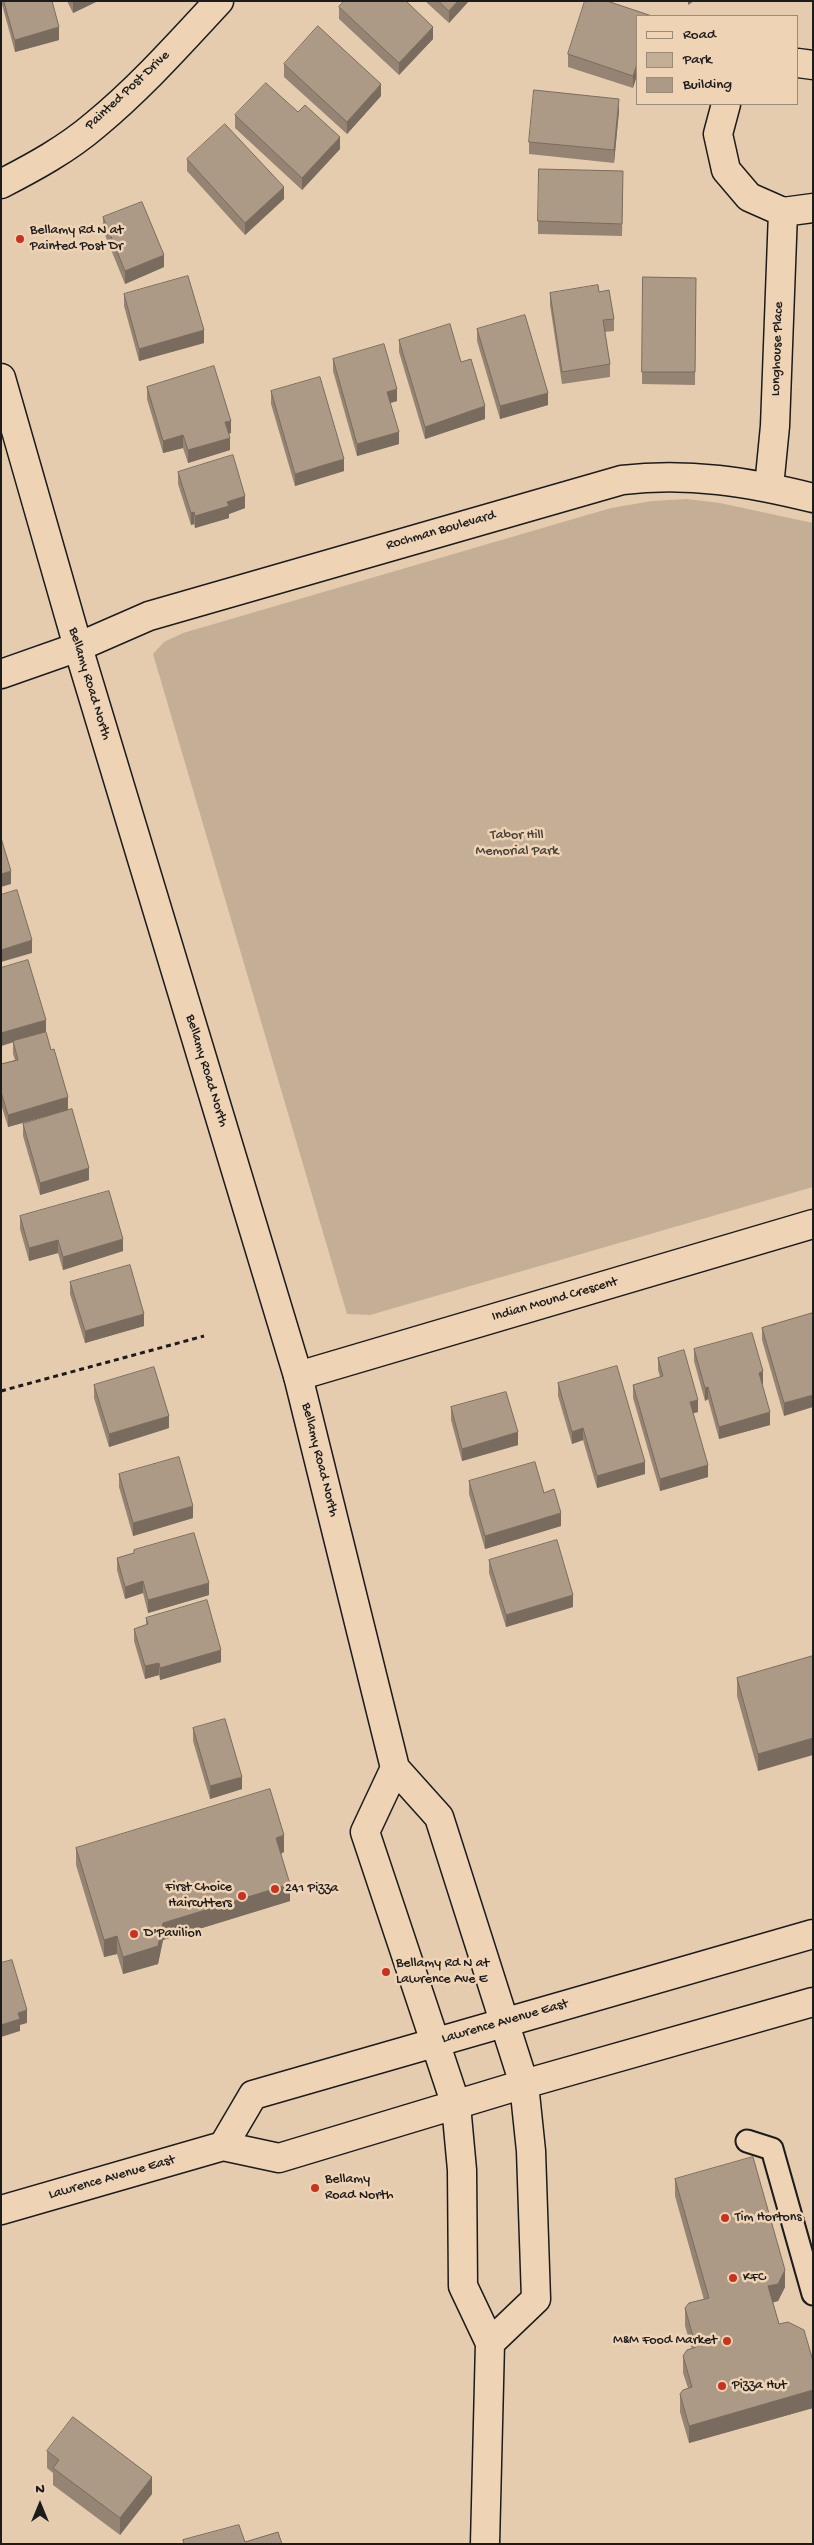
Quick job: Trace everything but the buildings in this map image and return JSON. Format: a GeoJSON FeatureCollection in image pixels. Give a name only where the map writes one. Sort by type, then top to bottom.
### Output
{"type":"FeatureCollection","features":[{"type":"Feature","properties":{"kind":"street","name":"Painted Post Drive"},"geometry":{"type":"LineString","coordinates":[[1,184],[39,164],[94,126],[139,85],[220,1]]}},
{"type":"Feature","properties":{"kind":"street"},"geometry":{"type":"LineString","coordinates":[[799,62],[813,65]]}},
{"type":"Feature","properties":{"kind":"street"},"geometry":{"type":"LineString","coordinates":[[726,105],[718,134],[726,170],[749,197],[782,212],[813,208]]}},
{"type":"Feature","properties":{"kind":"street","name":"Longhouse Place"},"geometry":{"type":"LineString","coordinates":[[769,487],[775,426],[782,212]]}},
{"type":"Feature","properties":{"kind":"street","name":"Bellamy Road North"},"geometry":{"type":"LineString","coordinates":[[1,378],[78,647],[298,1376],[394,1768],[439,1817],[524,2084],[531,2151],[536,2299],[490,2343]]}},
{"type":"Feature","properties":{"kind":"street","name":"Rochman Boulevard"},"geometry":{"type":"LineString","coordinates":[[1,674],[78,647],[149,616],[622,480],[652,476],[712,478],[769,487],[813,498]]}},
{"type":"Feature","properties":{"kind":"street","name":"Indian Mound Crescent"},"geometry":{"type":"LineString","coordinates":[[298,1376],[813,1224]]}},
{"type":"Feature","properties":{"kind":"street"},"geometry":{"type":"LineString","coordinates":[[394,1768],[366,1832],[456,2105],[462,2170],[463,2286],[490,2343],[486,2544]]}},
{"type":"Feature","properties":{"kind":"street","name":"Lawrence Avenue East"},"geometry":{"type":"LineString","coordinates":[[223,2146],[253,2095],[435,2043],[503,2021],[813,1934]]}},
{"type":"Feature","properties":{"kind":"street","name":"Lawrence Avenue East"},"geometry":{"type":"LineString","coordinates":[[1,2210],[223,2146],[280,2158],[524,2084],[813,2002]]}},
{"type":"Feature","properties":{"kind":"lane"},"geometry":{"type":"LineString","coordinates":[[747,2140],[772,2149],[813,2294]]}},
{"type":"Feature","properties":{"kind":"path"},"geometry":{"type":"LineString","coordinates":[[1,1391],[204,1336]]}},
{"type":"Feature","properties":{"kind":"green space","name":"Tabor Hill Memorial Park"},"geometry":{"type":"Polygon","coordinates":[[[687,499],[720,503],[813,523],[813,1187],[370,1315],[347,1314],[153,654],[164,642],[183,633],[611,508],[652,501],[687,499]]]}},
{"type":"Feature","properties":{"kind":"place","name":"Bellamy Rd N at Painted Post Dr"},"geometry":{"type":"Point","coordinates":[20,239]}},
{"type":"Feature","properties":{"kind":"place","name":"241 Pizza"},"geometry":{"type":"Point","coordinates":[275,1889]}},
{"type":"Feature","properties":{"kind":"place","name":"First Choice Haircutters"},"geometry":{"type":"Point","coordinates":[242,1896]}},
{"type":"Feature","properties":{"kind":"place","name":"D'Pavilion"},"geometry":{"type":"Point","coordinates":[134,1934]}},
{"type":"Feature","properties":{"kind":"place","name":"Bellamy Rd N at Lawrence Ave E"},"geometry":{"type":"Point","coordinates":[386,1972]}},
{"type":"Feature","properties":{"kind":"place","name":"Bellamy Road North"},"geometry":{"type":"Point","coordinates":[315,2188]}},
{"type":"Feature","properties":{"kind":"place","name":"Tim Hortons"},"geometry":{"type":"Point","coordinates":[725,2218]}},
{"type":"Feature","properties":{"kind":"place","name":"KFC"},"geometry":{"type":"Point","coordinates":[733,2278]}},
{"type":"Feature","properties":{"kind":"place","name":"M&M Food Market"},"geometry":{"type":"Point","coordinates":[727,2341]}},
{"type":"Feature","properties":{"kind":"place","name":"Pizza Hut"},"geometry":{"type":"Point","coordinates":[722,2386]}}]}
